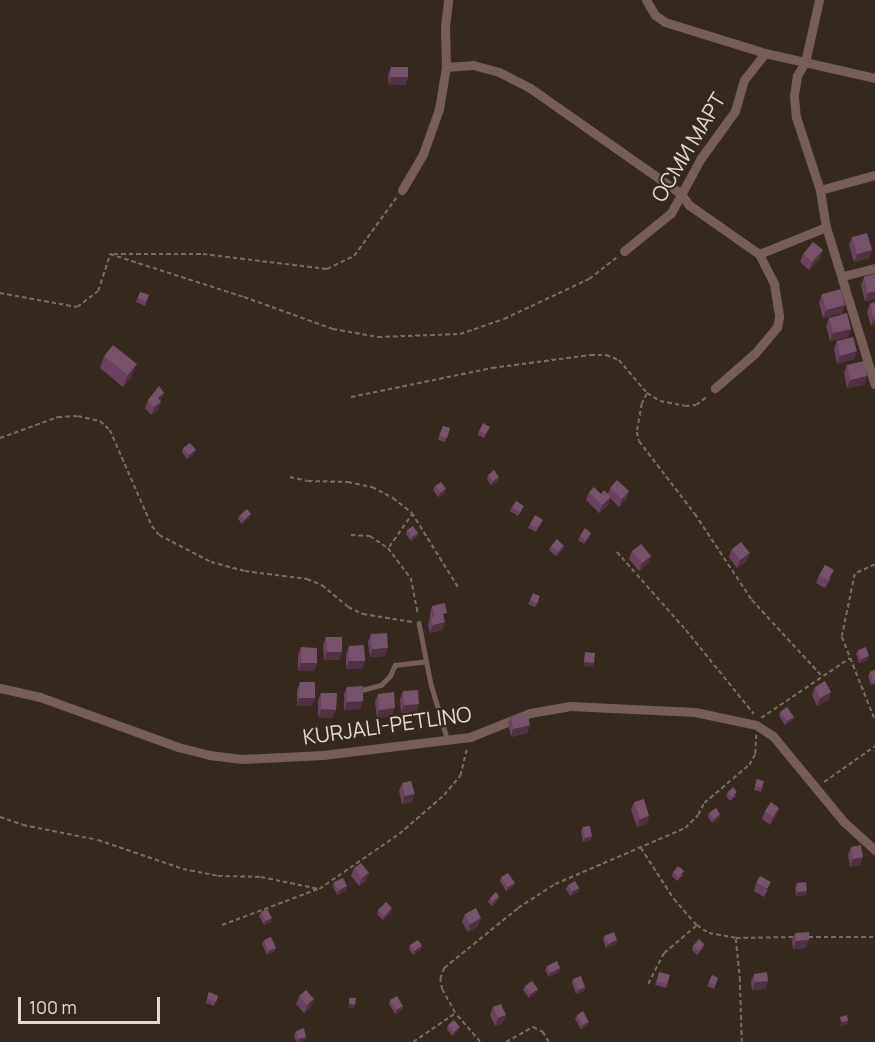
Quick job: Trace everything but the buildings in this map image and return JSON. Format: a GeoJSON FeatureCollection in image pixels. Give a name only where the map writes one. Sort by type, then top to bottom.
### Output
{"type":"FeatureCollection","features":[{"type":"Feature","properties":{"kind":"street"},"geometry":{"type":"LineString","coordinates":[[402,190],[423,154],[436,118],[446,67],[445,26],[448,0]]}},
{"type":"Feature","properties":{"kind":"street"},"geometry":{"type":"LineString","coordinates":[[646,0],[655,15],[665,22],[765,53],[875,78]]}},
{"type":"Feature","properties":{"kind":"street"},"geometry":{"type":"LineString","coordinates":[[819,0],[805,62],[797,76],[794,96],[796,117],[820,190],[826,227],[875,385]]}},
{"type":"Feature","properties":{"kind":"street","name":"ОСМИ МАРТ"},"geometry":{"type":"LineString","coordinates":[[624,251],[671,213],[701,158],[735,111],[744,80],[765,53]]}},
{"type":"Feature","properties":{"kind":"street"},"geometry":{"type":"LineString","coordinates":[[446,67],[482,67],[499,72],[530,88],[680,193],[689,206],[759,254],[774,284],[779,317],[777,327],[754,354],[715,388]]}},
{"type":"Feature","properties":{"kind":"street"},"geometry":{"type":"LineString","coordinates":[[820,190],[875,175]]}},
{"type":"Feature","properties":{"kind":"street"},"geometry":{"type":"LineString","coordinates":[[759,254],[826,227]]}},
{"type":"Feature","properties":{"kind":"street"},"geometry":{"type":"LineString","coordinates":[[843,276],[875,268]]}},
{"type":"Feature","properties":{"kind":"street","name":"KURJALI-PETLINO"},"geometry":{"type":"LineString","coordinates":[[0,688],[40,697],[178,747],[209,755],[242,759],[322,754],[470,737],[530,713],[570,706],[695,712],[756,724],[773,736],[844,822],[875,850]]}},
{"type":"Feature","properties":{"kind":"lane"},"geometry":{"type":"LineString","coordinates":[[419,623],[426,661],[447,738]]}},
{"type":"Feature","properties":{"kind":"lane"},"geometry":{"type":"LineString","coordinates":[[349,692],[381,685],[390,676],[395,665],[426,661]]}},
{"type":"Feature","properties":{"kind":"path"},"geometry":{"type":"LineString","coordinates":[[110,254],[203,254],[327,269],[354,256],[402,190]]}},
{"type":"Feature","properties":{"kind":"path"},"geometry":{"type":"LineString","coordinates":[[110,254],[244,297],[333,329],[378,338],[460,334],[504,319],[589,279],[624,251]]}},
{"type":"Feature","properties":{"kind":"path"},"geometry":{"type":"LineString","coordinates":[[0,293],[77,308],[98,291],[110,254]]}},
{"type":"Feature","properties":{"kind":"path"},"geometry":{"type":"LineString","coordinates":[[351,397],[492,368],[590,355],[606,355],[619,360],[647,393],[660,401],[685,406],[696,405],[715,388]]}},
{"type":"Feature","properties":{"kind":"path"},"geometry":{"type":"LineString","coordinates":[[647,393],[642,404],[637,432],[639,441],[695,514],[752,600],[822,676]]}},
{"type":"Feature","properties":{"kind":"path"},"geometry":{"type":"LineString","coordinates":[[0,438],[58,417],[78,416],[100,421],[110,430],[152,526],[159,535],[211,562],[245,571],[307,579],[322,585],[348,607],[363,614],[419,623],[411,578],[388,548],[370,536],[351,535]]}},
{"type":"Feature","properties":{"kind":"path"},"geometry":{"type":"LineString","coordinates":[[290,477],[308,481],[348,482],[372,487],[393,498],[412,513],[458,587]]}},
{"type":"Feature","properties":{"kind":"path"},"geometry":{"type":"LineString","coordinates":[[388,548],[412,513]]}},
{"type":"Feature","properties":{"kind":"path"},"geometry":{"type":"LineString","coordinates":[[617,552],[686,630],[758,720],[850,658]]}},
{"type":"Feature","properties":{"kind":"path"},"geometry":{"type":"LineString","coordinates":[[875,565],[855,574],[842,637],[875,720]]}},
{"type":"Feature","properties":{"kind":"path"},"geometry":{"type":"LineString","coordinates":[[480,1042],[454,1013],[442,990],[440,979],[444,968],[518,908],[555,884],[685,828],[698,815],[704,803],[749,765],[755,754],[756,724]]}},
{"type":"Feature","properties":{"kind":"path"},"geometry":{"type":"LineString","coordinates":[[222,925],[319,889],[399,834],[444,795],[460,776],[470,737]]}},
{"type":"Feature","properties":{"kind":"path"},"geometry":{"type":"LineString","coordinates":[[815,787],[875,746]]}},
{"type":"Feature","properties":{"kind":"path"},"geometry":{"type":"LineString","coordinates":[[0,817],[23,825],[98,840],[183,869],[218,876],[261,878],[319,889]]}},
{"type":"Feature","properties":{"kind":"path"},"geometry":{"type":"LineString","coordinates":[[640,848],[674,899],[697,926],[709,933],[735,938],[875,937]]}},
{"type":"Feature","properties":{"kind":"path"},"geometry":{"type":"LineString","coordinates":[[648,984],[664,953],[697,926]]}},
{"type":"Feature","properties":{"kind":"path"},"geometry":{"type":"LineString","coordinates":[[735,938],[740,978],[742,1042]]}},
{"type":"Feature","properties":{"kind":"path"},"geometry":{"type":"LineString","coordinates":[[413,1042],[454,1013]]}},
{"type":"Feature","properties":{"kind":"path"},"geometry":{"type":"LineString","coordinates":[[506,1042],[533,1027],[543,1032],[549,1042]]}}]}
